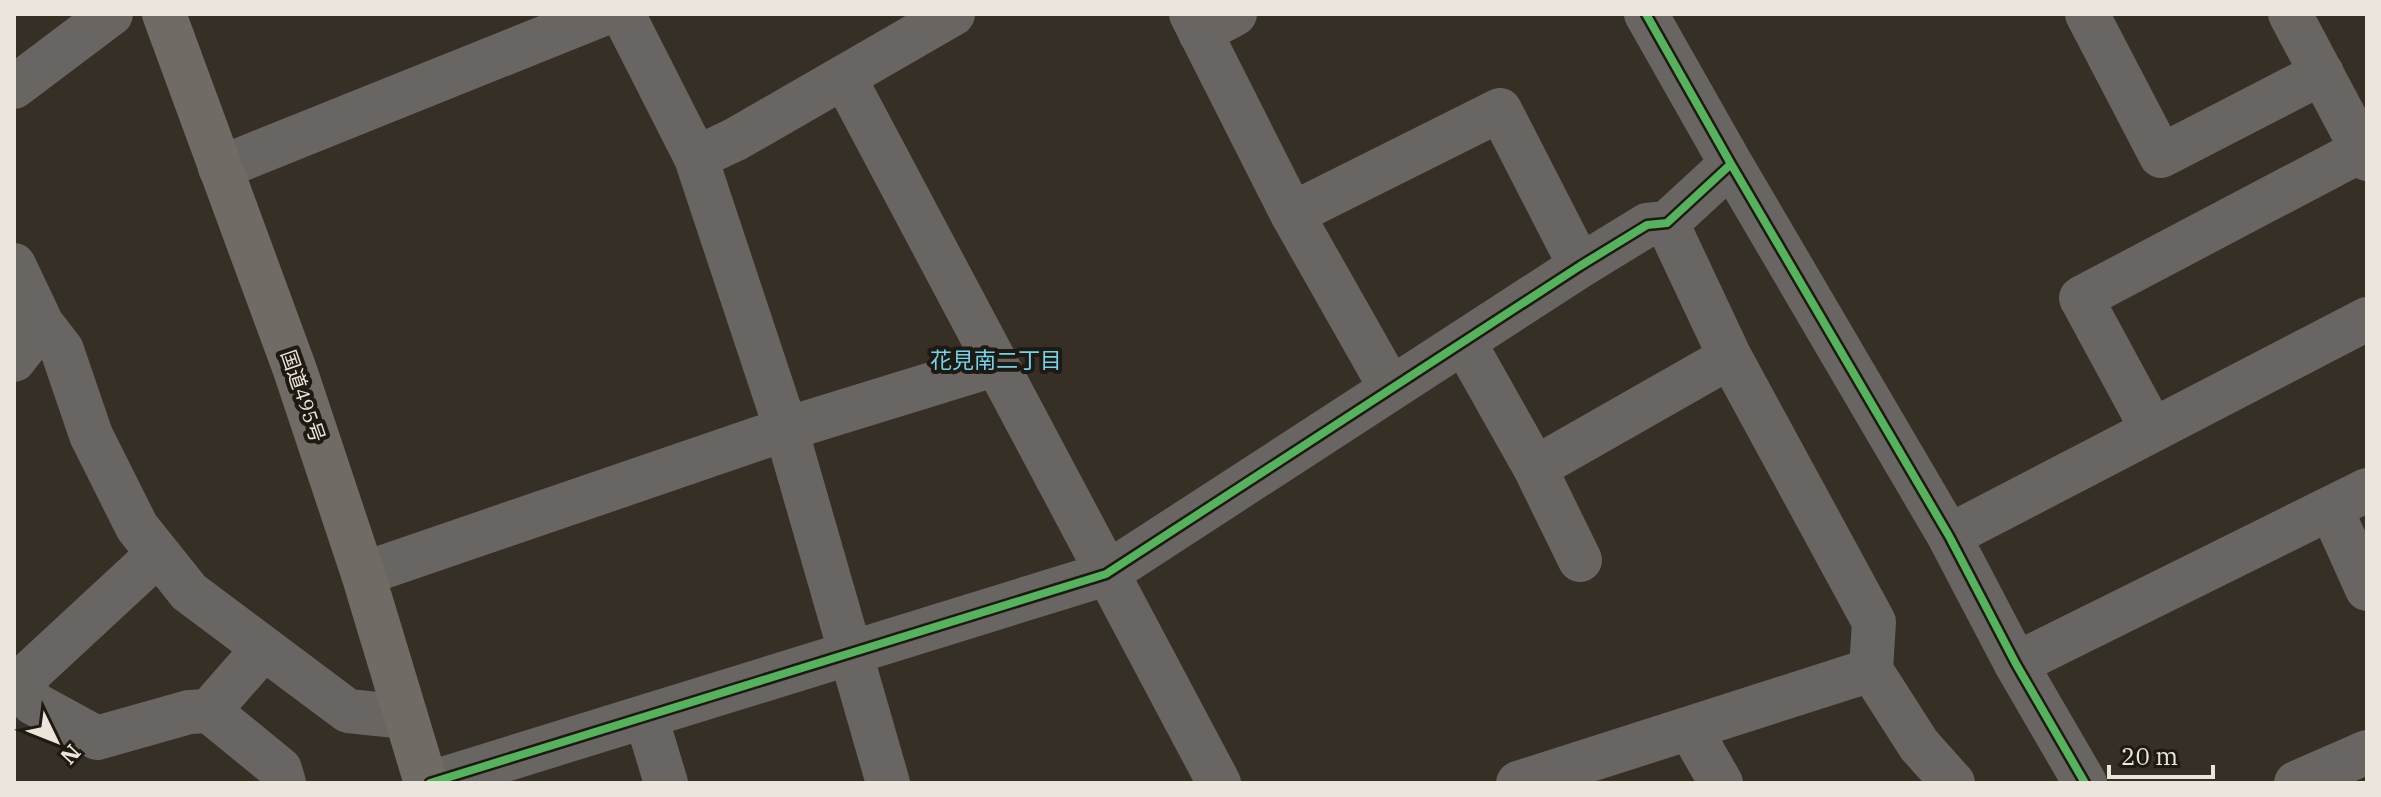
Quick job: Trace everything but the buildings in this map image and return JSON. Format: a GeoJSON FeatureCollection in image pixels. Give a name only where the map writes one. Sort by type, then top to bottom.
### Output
{"type":"FeatureCollection","features":[{"type":"Feature","properties":{"kind":"highway","name":"国道495号"},"geometry":{"type":"LineString","coordinates":[[164,14],[295,370],[428,783]]}},
{"type":"Feature","properties":{"kind":"street"},"geometry":{"type":"LineString","coordinates":[[14,87],[111,14]]}},
{"type":"Feature","properties":{"kind":"street"},"geometry":{"type":"LineString","coordinates":[[220,168],[603,14]]}},
{"type":"Feature","properties":{"kind":"street"},"geometry":{"type":"LineString","coordinates":[[623,14],[696,158],[786,429],[888,783]]}},
{"type":"Feature","properties":{"kind":"street"},"geometry":{"type":"LineString","coordinates":[[696,158],[736,139],[953,14]]}},
{"type":"Feature","properties":{"kind":"street"},"geometry":{"type":"LineString","coordinates":[[1646,14],[1949,536],[2016,664],[2085,783]]}},
{"type":"Feature","properties":{"kind":"street"},"geometry":{"type":"LineString","coordinates":[[2087,14],[2161,156],[2322,73]]}},
{"type":"Feature","properties":{"kind":"street"},"geometry":{"type":"LineString","coordinates":[[2152,429],[2081,298],[2365,154],[2290,14]]}},
{"type":"Feature","properties":{"kind":"street"},"geometry":{"type":"LineString","coordinates":[[1209,20],[1292,214],[1390,387]]}},
{"type":"Feature","properties":{"kind":"street"},"geometry":{"type":"LineString","coordinates":[[844,77],[1219,783]]}},
{"type":"Feature","properties":{"kind":"street"},"geometry":{"type":"LineString","coordinates":[[1292,214],[1500,110],[1580,266]]}},
{"type":"Feature","properties":{"kind":"street"},"geometry":{"type":"LineString","coordinates":[[428,783],[1106,574],[1580,266],[1647,225],[1667,223],[1731,164]]}},
{"type":"Feature","properties":{"kind":"street"},"geometry":{"type":"LineString","coordinates":[[1667,223],[1730,357],[1874,622],[1871,670],[1919,745],[1953,783]]}},
{"type":"Feature","properties":{"kind":"street"},"geometry":{"type":"LineString","coordinates":[[14,265],[42,324],[62,350],[91,435],[137,527],[189,592],[348,711],[406,717]]}},
{"type":"Feature","properties":{"kind":"street"},"geometry":{"type":"LineString","coordinates":[[1949,536],[2367,319]]}},
{"type":"Feature","properties":{"kind":"street"},"geometry":{"type":"LineString","coordinates":[[14,360],[42,324]]}},
{"type":"Feature","properties":{"kind":"street"},"geometry":{"type":"LineString","coordinates":[[1464,342],[1535,468],[1580,560]]}},
{"type":"Feature","properties":{"kind":"street"},"geometry":{"type":"LineString","coordinates":[[1535,468],[1730,357]]}},
{"type":"Feature","properties":{"kind":"street"},"geometry":{"type":"LineString","coordinates":[[363,574],[786,429],[997,364]]}},
{"type":"Feature","properties":{"kind":"street"},"geometry":{"type":"LineString","coordinates":[[2016,664],[2349,500],[2367,589]]}},
{"type":"Feature","properties":{"kind":"street"},"geometry":{"type":"LineString","coordinates":[[157,555],[21,681],[33,703],[97,738],[189,712],[209,711],[280,769],[284,783]]}},
{"type":"Feature","properties":{"kind":"street"},"geometry":{"type":"LineString","coordinates":[[209,711],[264,648]]}},
{"type":"Feature","properties":{"kind":"street"},"geometry":{"type":"LineString","coordinates":[[1518,783],[1582,773],[1690,729],[1871,670]]}},
{"type":"Feature","properties":{"kind":"street"},"geometry":{"type":"LineString","coordinates":[[646,717],[666,783]]}},
{"type":"Feature","properties":{"kind":"street"},"geometry":{"type":"LineString","coordinates":[[1690,729],[1721,783]]}},
{"type":"Feature","properties":{"kind":"street"},"geometry":{"type":"LineString","coordinates":[[2296,783],[2367,752]]}},
{"type":"Feature","properties":{"kind":"cycle path"},"geometry":{"type":"LineString","coordinates":[[1646,14],[1949,536],[2016,664],[2085,783]]}},
{"type":"Feature","properties":{"kind":"cycle path"},"geometry":{"type":"LineString","coordinates":[[430,783],[1106,574],[1580,266],[1647,225],[1667,223],[1731,164]]}},
{"type":"Feature","properties":{"kind":"district","name":"花見南二丁目"},"geometry":{"type":"Point","coordinates":[996,360]}}]}
